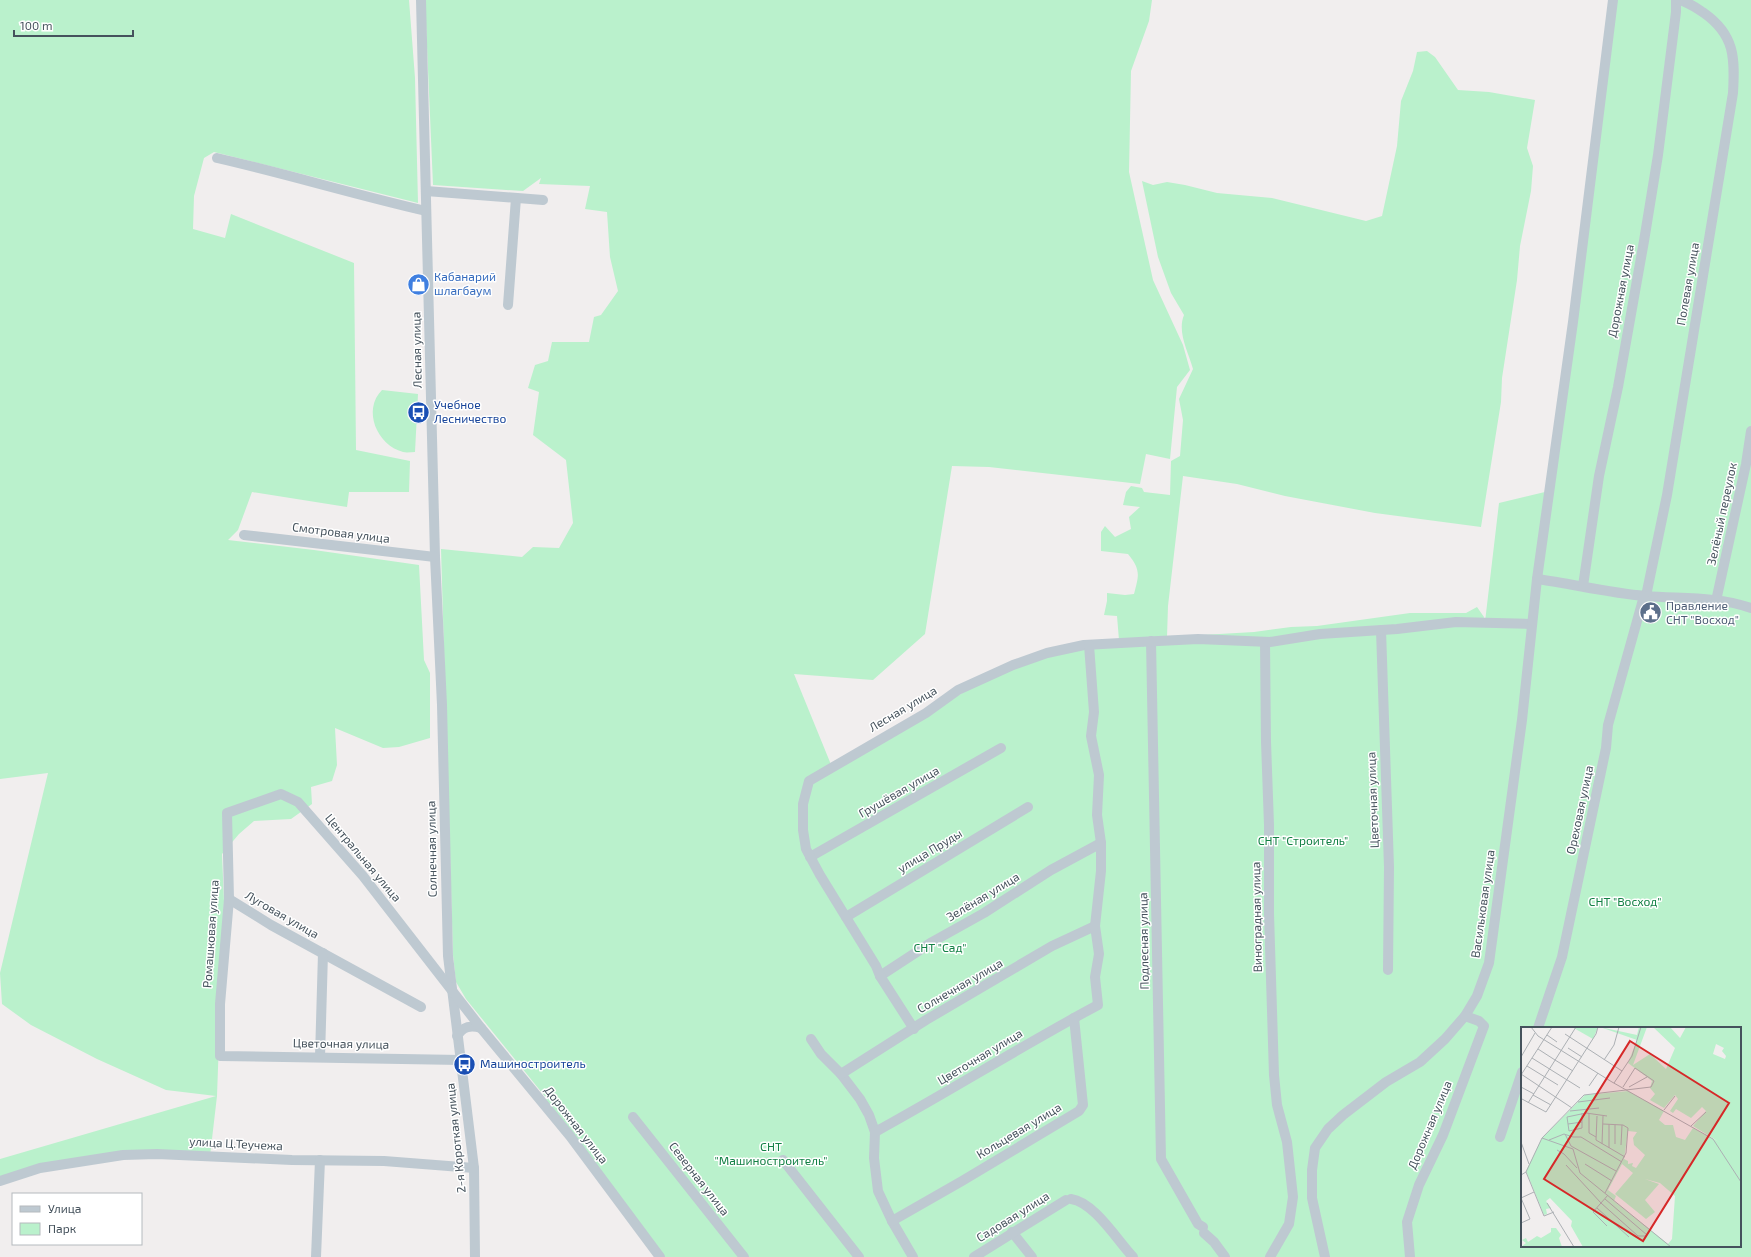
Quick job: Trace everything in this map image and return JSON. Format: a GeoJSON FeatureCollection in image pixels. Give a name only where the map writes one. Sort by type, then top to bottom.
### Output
{"type":"FeatureCollection","features":[{"type":"Feature","properties":{"kind":"street","name":"Лесная улица"},"geometry":{"type":"LineString","coordinates":[[421,0],[435,557],[442,706]]}},
{"type":"Feature","properties":{"kind":"street","name":"Васильковая улица"},"geometry":{"type":"LineString","coordinates":[[1325,1257],[1312,1198],[1312,1170],[1315,1148],[1328,1129],[1343,1115],[1386,1082],[1420,1062],[1445,1040],[1465,1016],[1477,996],[1489,963],[1522,720],[1537,579],[1573,322],[1613,0]]}},
{"type":"Feature","properties":{"kind":"street","name":"Дорожная улица"},"geometry":{"type":"LineString","coordinates":[[1583,586],[1599,476],[1618,387],[1645,234],[1662,124],[1676,12],[1676,0]]}},
{"type":"Feature","properties":{"kind":"street","name":"Полевая улица"},"geometry":{"type":"LineString","coordinates":[[1645,596],[1667,495],[1733,93],[1735,69],[1733,51],[1722,28],[1687,2],[1679,0]]}},
{"type":"Feature","properties":{"kind":"street"},"geometry":{"type":"LineString","coordinates":[[217,158],[276,172],[360,196],[426,211]]}},
{"type":"Feature","properties":{"kind":"street"},"geometry":{"type":"LineString","coordinates":[[426,191],[543,200]]}},
{"type":"Feature","properties":{"kind":"street"},"geometry":{"type":"LineString","coordinates":[[508,305],[516,198]]}},
{"type":"Feature","properties":{"kind":"street","name":"Зелёный переулок"},"geometry":{"type":"LineString","coordinates":[[1716,601],[1746,464],[1751,431]]}},
{"type":"Feature","properties":{"kind":"street","name":"Смотровая улица"},"geometry":{"type":"LineString","coordinates":[[244,535],[435,557]]}},
{"type":"Feature","properties":{"kind":"street"},"geometry":{"type":"LineString","coordinates":[[1537,579],[1645,596],[1690,597],[1733,602],[1751,608]]}},
{"type":"Feature","properties":{"kind":"street","name":"Ореховая улица"},"geometry":{"type":"LineString","coordinates":[[1538,1027],[1562,957],[1606,748],[1608,726],[1645,596]]}},
{"type":"Feature","properties":{"kind":"street","name":"Лесная улица"},"geometry":{"type":"LineString","coordinates":[[914,1029],[880,976],[876,966],[806,850],[803,830],[803,804],[809,781],[926,712],[958,690],[1013,665],[1047,653],[1089,645],[1151,641],[1198,640],[1265,642],[1320,634],[1381,630],[1456,622],[1532,624]]}},
{"type":"Feature","properties":{"kind":"street","name":"Цветочная улица"},"geometry":{"type":"LineString","coordinates":[[1381,630],[1388,867],[1388,970]]}},
{"type":"Feature","properties":{"kind":"street","name":"Подлесная улица"},"geometry":{"type":"LineString","coordinates":[[1151,641],[1161,1158],[1198,1224],[1225,1257]]}},
{"type":"Feature","properties":{"kind":"street","name":"Виноградная улица"},"geometry":{"type":"LineString","coordinates":[[1265,642],[1269,825],[1269,914],[1274,1075],[1277,1105],[1287,1142],[1293,1197],[1289,1224],[1270,1257]]}},
{"type":"Feature","properties":{"kind":"street"},"geometry":{"type":"LineString","coordinates":[[1089,645],[1094,712],[1092,736],[1099,775],[1097,815],[1101,843],[1102,871],[1095,926]]}},
{"type":"Feature","properties":{"kind":"street","name":"Солнечная улица"},"geometry":{"type":"LineString","coordinates":[[442,706],[448,956],[453,992]]}},
{"type":"Feature","properties":{"kind":"street","name":"Грушёвая улица"},"geometry":{"type":"LineString","coordinates":[[810,857],[1001,748]]}},
{"type":"Feature","properties":{"kind":"street","name":"Центральная улица"},"geometry":{"type":"LineString","coordinates":[[227,813],[281,794],[298,802],[363,876],[453,992]]}},
{"type":"Feature","properties":{"kind":"street","name":"улица Пруды"},"geometry":{"type":"LineString","coordinates":[[846,917],[1028,807]]}},
{"type":"Feature","properties":{"kind":"street","name":"Ромашковая улица"},"geometry":{"type":"LineString","coordinates":[[220,1056],[220,1004],[229,899],[227,813]]}},
{"type":"Feature","properties":{"kind":"street","name":"Зелёная улица"},"geometry":{"type":"LineString","coordinates":[[880,976],[932,942],[984,913],[1051,870],[1101,843]]}},
{"type":"Feature","properties":{"kind":"street","name":"Луговая улица"},"geometry":{"type":"LineString","coordinates":[[229,899],[271,925],[323,952],[421,1007]]}},
{"type":"Feature","properties":{"kind":"street","name":"Солнечная улица"},"geometry":{"type":"LineString","coordinates":[[841,1074],[867,1056],[1052,946],[1095,926]]}},
{"type":"Feature","properties":{"kind":"street","name":"Цветочная улица"},"geometry":{"type":"LineString","coordinates":[[875,1132],[934,1100],[989,1066],[1098,1004],[1095,978],[1099,954],[1095,926]]}},
{"type":"Feature","properties":{"kind":"street"},"geometry":{"type":"LineString","coordinates":[[320,1057],[323,952]]}},
{"type":"Feature","properties":{"kind":"street","name":"Дорожная улица"},"geometry":{"type":"LineString","coordinates":[[453,992],[570,1136],[660,1257]]}},
{"type":"Feature","properties":{"kind":"street","name":"2-я Короткая улица"},"geometry":{"type":"LineString","coordinates":[[453,992],[457,1036],[474,1168],[475,1257]]}},
{"type":"Feature","properties":{"kind":"street","name":"Дорожная улица"},"geometry":{"type":"LineString","coordinates":[[1410,1257],[1407,1222],[1416,1193],[1443,1135],[1484,1026],[1479,1020],[1465,1016]]}},
{"type":"Feature","properties":{"kind":"street","name":"Кольцевая улица"},"geometry":{"type":"LineString","coordinates":[[892,1221],[962,1182],[1079,1111],[1083,1105],[1074,1018]]}},
{"type":"Feature","properties":{"kind":"street"},"geometry":{"type":"LineString","coordinates":[[457,1036],[460,1031],[466,1027],[473,1026],[481,1028]]}},
{"type":"Feature","properties":{"kind":"street"},"geometry":{"type":"LineString","coordinates":[[811,1039],[821,1054],[841,1074],[860,1099],[869,1115],[875,1132],[874,1158],[878,1191],[892,1221],[913,1257]]}},
{"type":"Feature","properties":{"kind":"street","name":"Цветочная улица"},"geometry":{"type":"LineString","coordinates":[[220,1056],[461,1060]]}},
{"type":"Feature","properties":{"kind":"street"},"geometry":{"type":"LineString","coordinates":[[1500,1137],[1521,1075]]}},
{"type":"Feature","properties":{"kind":"street","name":"Северная улица"},"geometry":{"type":"LineString","coordinates":[[633,1117],[744,1257]]}},
{"type":"Feature","properties":{"kind":"street","name":"улица Ц.Теучежа"},"geometry":{"type":"LineString","coordinates":[[0,1181],[40,1168],[123,1155],[157,1154],[292,1160],[384,1161],[474,1168]]}},
{"type":"Feature","properties":{"kind":"street"},"geometry":{"type":"LineString","coordinates":[[316,1257],[320,1160]]}},
{"type":"Feature","properties":{"kind":"street"},"geometry":{"type":"LineString","coordinates":[[783,1160],[859,1257]]}},
{"type":"Feature","properties":{"kind":"street","name":"Садовая улица"},"geometry":{"type":"LineString","coordinates":[[974,1257],[1012,1232],[1069,1199],[1079,1200],[1092,1209],[1133,1257]]}},
{"type":"Feature","properties":{"kind":"street"},"geometry":{"type":"LineString","coordinates":[[1012,1232],[1032,1257]]}},
{"type":"Feature","properties":{"kind":"green space"},"geometry":{"type":"Polygon","coordinates":[[[0,0],[409,0],[415,78],[418,203],[214,152],[204,158],[194,196],[193,229],[225,238],[231,214],[354,263],[356,450],[410,461],[409,492],[349,492],[347,507],[252,492],[238,530],[228,540],[314,550],[419,565],[424,660],[430,673],[430,738],[399,747],[383,748],[335,728],[337,765],[332,781],[311,787],[312,804],[291,819],[254,821],[239,834],[222,854],[224,901],[217,1096],[210,1156],[123,1155],[0,1181],[0,1159],[216,1096],[166,1090],[97,1059],[31,1025],[2,1004],[0,973],[48,773],[0,779],[0,0]]]}},
{"type":"Feature","properties":{"kind":"green space"},"geometry":{"type":"Polygon","coordinates":[[[425,0],[1152,0],[1149,21],[1131,71],[1129,172],[1153,280],[1183,345],[1190,370],[1177,387],[1170,459],[1146,454],[1140,484],[989,467],[952,466],[925,634],[873,680],[794,674],[832,767],[1013,665],[1084,645],[1270,642],[1485,622],[1499,503],[1549,491],[1613,0],[1751,0],[1751,1257],[660,1257],[541,1101],[547,1099],[466,999],[456,982],[453,955],[441,549],[522,557],[533,547],[559,548],[573,523],[566,460],[533,435],[539,392],[528,388],[535,365],[548,361],[552,342],[589,342],[594,317],[601,315],[618,291],[610,257],[607,212],[585,209],[590,186],[539,184],[541,178],[523,191],[433,185],[425,0]]]}},
{"type":"Feature","properties":{"kind":"green space"},"geometry":{"type":"Polygon","coordinates":[[[1427,51],[1435,57],[1458,90],[1489,92],[1535,100],[1527,148],[1533,166],[1531,191],[1520,246],[1517,280],[1502,378],[1501,402],[1481,527],[1375,513],[1285,496],[1237,484],[1183,476],[1168,606],[1167,637],[1254,632],[1291,627],[1317,626],[1410,613],[1466,613],[1477,607],[1484,617],[1483,620],[1270,640],[1119,640],[1117,616],[1104,615],[1107,593],[1125,595],[1134,594],[1138,573],[1135,564],[1128,554],[1101,551],[1101,532],[1105,526],[1115,537],[1131,529],[1129,517],[1140,507],[1123,505],[1126,492],[1131,486],[1142,488],[1144,492],[1170,495],[1171,461],[1180,456],[1183,420],[1179,399],[1193,369],[1182,335],[1182,321],[1184,315],[1171,293],[1158,257],[1142,181],[1153,185],[1167,182],[1217,193],[1272,198],[1366,221],[1382,216],[1397,146],[1401,101],[1413,71],[1417,52],[1427,51]]]}},
{"type":"Feature","properties":{"kind":"green space"},"geometry":{"type":"Polygon","coordinates":[[[382,390],[418,394],[415,452],[404,452],[394,448],[386,442],[375,426],[373,407],[376,398],[382,390]]]}},
{"type":"Feature","properties":{"kind":"place","name":"Кабанарий шлагбаум"},"geometry":{"type":"Point","coordinates":[419,284]}},
{"type":"Feature","properties":{"kind":"place","name":"Учебное Лесничество"},"geometry":{"type":"Point","coordinates":[418,412]}},
{"type":"Feature","properties":{"kind":"place","name":"Правление СНТ \"Восход\""},"geometry":{"type":"Point","coordinates":[1651,613]}},
{"type":"Feature","properties":{"kind":"place","name":"Машиностроитель"},"geometry":{"type":"Point","coordinates":[465,1064]}},
{"type":"Feature","properties":{"kind":"park label","name":"СНТ \"Строитель\""},"geometry":{"type":"Point","coordinates":[1303,841]}},
{"type":"Feature","properties":{"kind":"park label","name":"СНТ \"Восход\""},"geometry":{"type":"Point","coordinates":[1625,902]}},
{"type":"Feature","properties":{"kind":"park label","name":"СНТ \"Сад\""},"geometry":{"type":"Point","coordinates":[940,948]}},
{"type":"Feature","properties":{"kind":"park label","name":"СНТ \"Машиностроитель\""},"geometry":{"type":"Point","coordinates":[771,1154]}}]}
